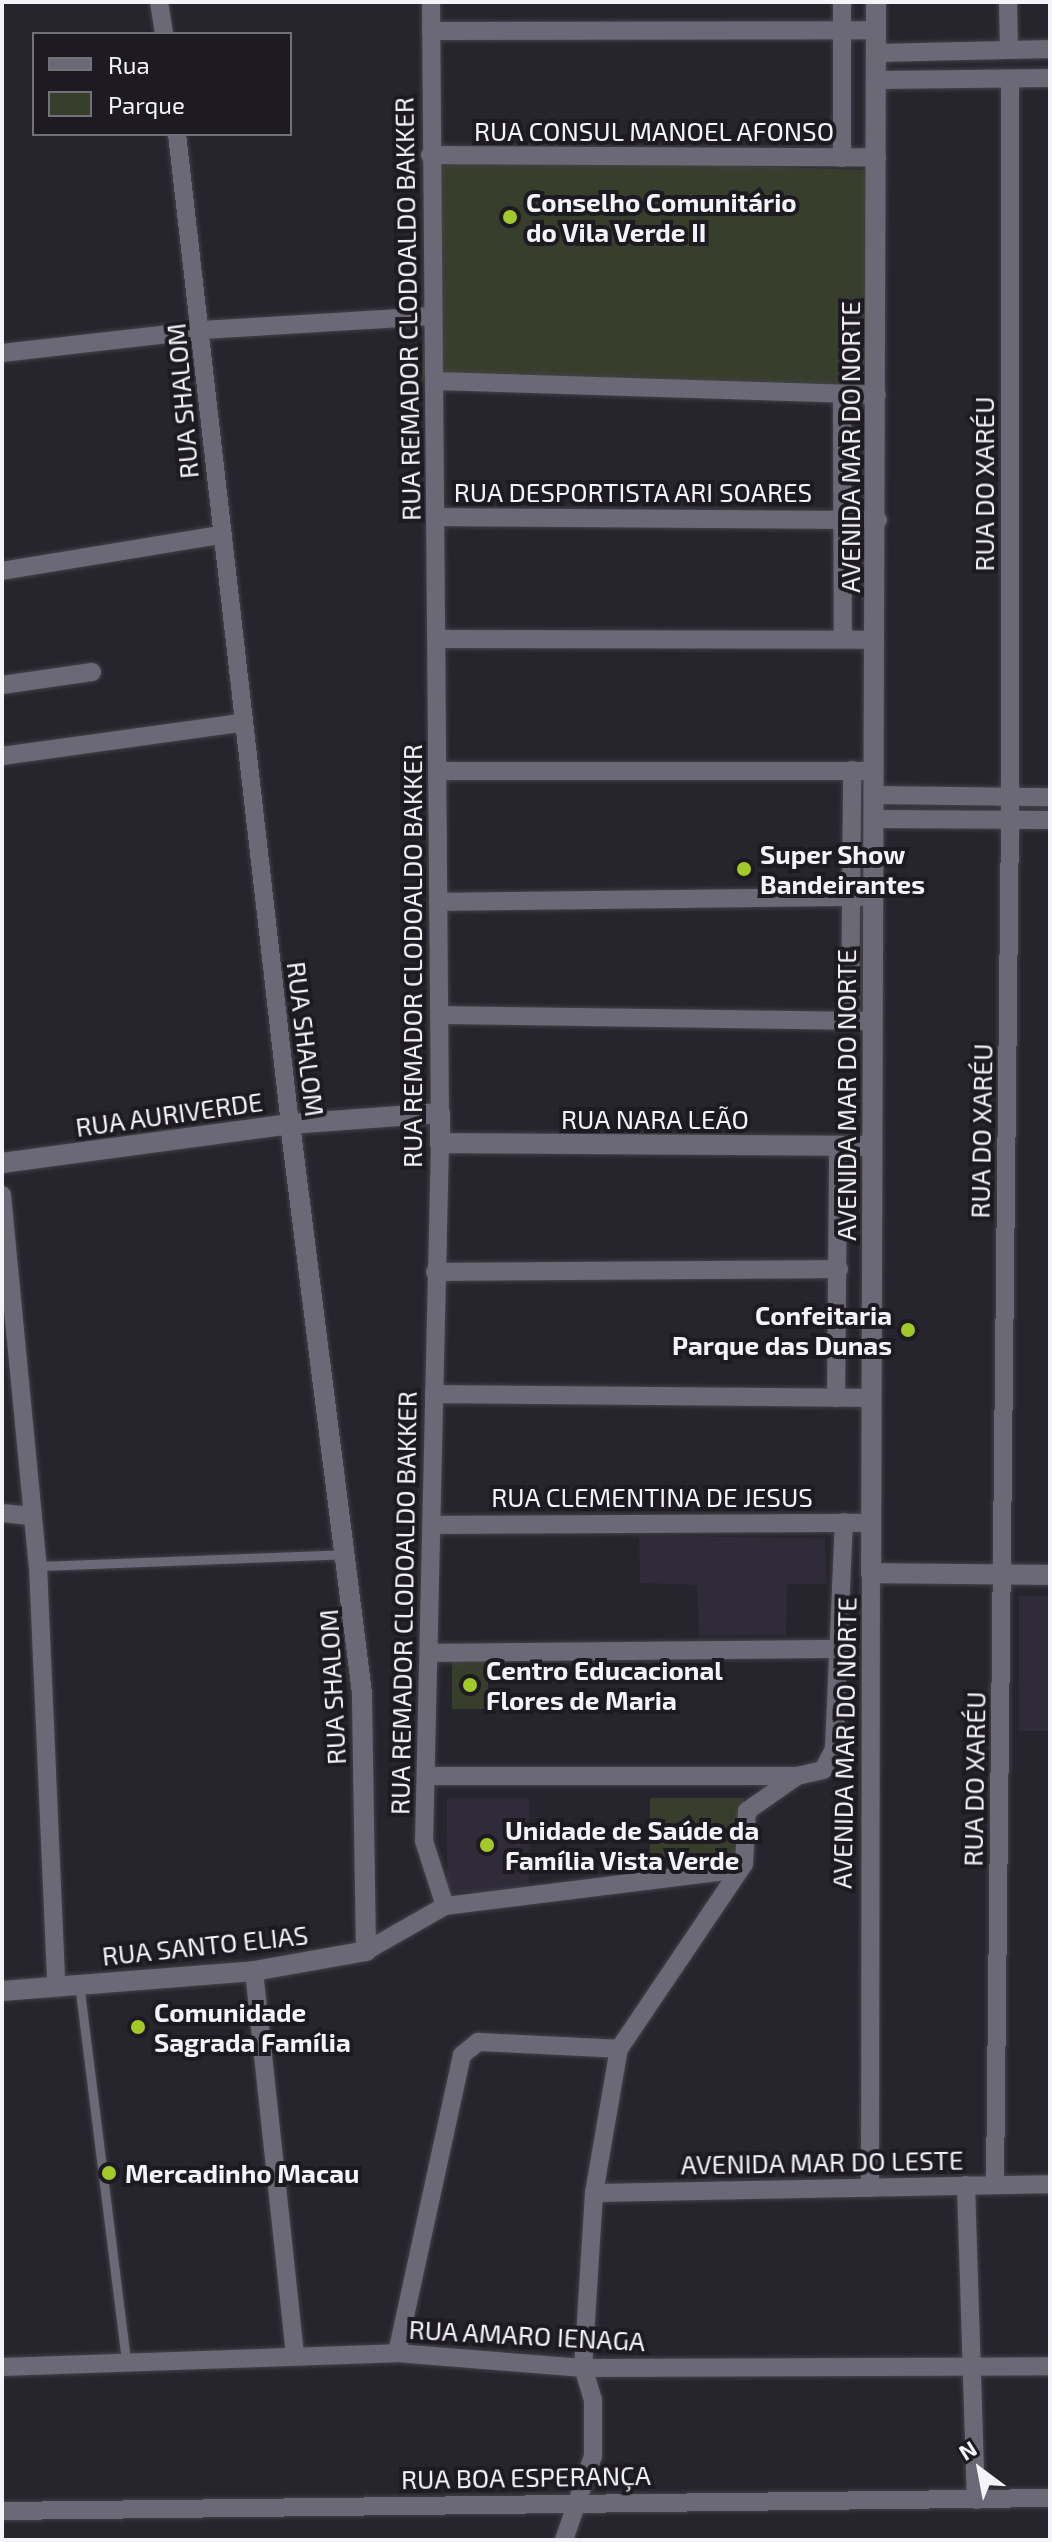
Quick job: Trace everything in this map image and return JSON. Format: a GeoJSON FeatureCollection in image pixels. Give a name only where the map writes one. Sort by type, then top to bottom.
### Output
{"type":"FeatureCollection","features":[{"type":"Feature","properties":{"kind":"street"},"geometry":{"type":"LineString","coordinates":[[159,2],[164,32]]}},
{"type":"Feature","properties":{"kind":"street","name":"RUA REMADOR CLODOALDO BAKKER"},"geometry":{"type":"LineString","coordinates":[[431,2],[430,155],[437,381],[440,1143],[435,1272],[427,1861],[445,1906]]}},
{"type":"Feature","properties":{"kind":"street"},"geometry":{"type":"LineString","coordinates":[[842,2],[842,158]]}},
{"type":"Feature","properties":{"kind":"street","name":"AVENIDA MAR DO NORTE"},"geometry":{"type":"LineString","coordinates":[[870,2188],[870,1146],[875,819],[874,640],[878,520],[876,2]]}},
{"type":"Feature","properties":{"kind":"street"},"geometry":{"type":"LineString","coordinates":[[1008,2],[1009,49]]}},
{"type":"Feature","properties":{"kind":"street"},"geometry":{"type":"LineString","coordinates":[[431,31],[876,30]]}},
{"type":"Feature","properties":{"kind":"street"},"geometry":{"type":"LineString","coordinates":[[877,53],[1050,49]]}},
{"type":"Feature","properties":{"kind":"street"},"geometry":{"type":"LineString","coordinates":[[878,80],[1050,78]]}},
{"type":"Feature","properties":{"kind":"street","name":"RUA DO XARÉU"},"geometry":{"type":"LineString","coordinates":[[995,2184],[1010,819],[1010,79]]}},
{"type":"Feature","properties":{"kind":"street","name":"RUA SHALOM"},"geometry":{"type":"LineString","coordinates":[[177,136],[203,330],[219,535],[241,723],[290,1124],[349,1554],[362,1693],[366,1951]]}},
{"type":"Feature","properties":{"kind":"street","name":"RUA CONSUL MANOEL AFONSO"},"geometry":{"type":"LineString","coordinates":[[430,155],[877,157]]}},
{"type":"Feature","properties":{"kind":"street"},"geometry":{"type":"LineString","coordinates":[[2,353],[203,330],[434,316]]}},
{"type":"Feature","properties":{"kind":"street"},"geometry":{"type":"LineString","coordinates":[[437,381],[877,395]]}},
{"type":"Feature","properties":{"kind":"street"},"geometry":{"type":"LineString","coordinates":[[842,395],[843,639]]}},
{"type":"Feature","properties":{"kind":"street","name":"RUA DESPORTISTA ARI SOARES"},"geometry":{"type":"LineString","coordinates":[[436,517],[878,520]]}},
{"type":"Feature","properties":{"kind":"street"},"geometry":{"type":"LineString","coordinates":[[2,571],[219,535]]}},
{"type":"Feature","properties":{"kind":"street"},"geometry":{"type":"LineString","coordinates":[[437,639],[874,640]]}},
{"type":"Feature","properties":{"kind":"street"},"geometry":{"type":"LineString","coordinates":[[2,685],[92,672]]}},
{"type":"Feature","properties":{"kind":"street"},"geometry":{"type":"LineString","coordinates":[[2,756],[241,723]]}},
{"type":"Feature","properties":{"kind":"street"},"geometry":{"type":"LineString","coordinates":[[850,1021],[852,770]]}},
{"type":"Feature","properties":{"kind":"street"},"geometry":{"type":"LineString","coordinates":[[439,771],[874,771]]}},
{"type":"Feature","properties":{"kind":"street"},"geometry":{"type":"LineString","coordinates":[[875,795],[1050,797]]}},
{"type":"Feature","properties":{"kind":"street"},"geometry":{"type":"LineString","coordinates":[[875,819],[1050,820]]}},
{"type":"Feature","properties":{"kind":"street"},"geometry":{"type":"LineString","coordinates":[[438,902],[873,897]]}},
{"type":"Feature","properties":{"kind":"street"},"geometry":{"type":"LineString","coordinates":[[440,1015],[873,1021]]}},
{"type":"Feature","properties":{"kind":"street","name":"RUA AURIVERDE"},"geometry":{"type":"LineString","coordinates":[[2,1163],[290,1124],[440,1113]]}},
{"type":"Feature","properties":{"kind":"street","name":"RUA NARA LEÃO"},"geometry":{"type":"LineString","coordinates":[[440,1143],[870,1146]]}},
{"type":"Feature","properties":{"kind":"street"},"geometry":{"type":"LineString","coordinates":[[836,1398],[838,1146]]}},
{"type":"Feature","properties":{"kind":"street"},"geometry":{"type":"LineString","coordinates":[[2,1195],[38,1566],[56,1985]]}},
{"type":"Feature","properties":{"kind":"street"},"geometry":{"type":"LineString","coordinates":[[435,1272],[839,1269]]}},
{"type":"Feature","properties":{"kind":"street"},"geometry":{"type":"LineString","coordinates":[[434,1394],[872,1398]]}},
{"type":"Feature","properties":{"kind":"street"},"geometry":{"type":"LineString","coordinates":[[2,1513],[33,1516]]}},
{"type":"Feature","properties":{"kind":"street"},"geometry":{"type":"LineString","coordinates":[[564,2540],[595,2431],[583,2368],[594,2193],[619,2049],[747,1855],[747,1811],[804,1776],[823,1770],[834,1749],[844,1522]]}},
{"type":"Feature","properties":{"kind":"street","name":"RUA CLEMENTINA DE JESUS"},"geometry":{"type":"LineString","coordinates":[[432,1525],[872,1523]]}},
{"type":"Feature","properties":{"kind":"street"},"geometry":{"type":"LineString","coordinates":[[871,1573],[1050,1575]]}},
{"type":"Feature","properties":{"kind":"street"},"geometry":{"type":"LineString","coordinates":[[432,1653],[840,1649]]}},
{"type":"Feature","properties":{"kind":"street"},"geometry":{"type":"LineString","coordinates":[[427,1776],[804,1776]]}},
{"type":"Feature","properties":{"kind":"street","name":"RUA SANTO ELIAS"},"geometry":{"type":"LineString","coordinates":[[2,1991],[254,1971],[366,1951],[445,1906],[735,1870]]}},
{"type":"Feature","properties":{"kind":"street"},"geometry":{"type":"LineString","coordinates":[[254,1971],[295,2356]]}},
{"type":"Feature","properties":{"kind":"street"},"geometry":{"type":"LineString","coordinates":[[397,2353],[462,2055],[478,2042],[619,2049]]}},
{"type":"Feature","properties":{"kind":"street","name":"AVENIDA MAR DO LESTE"},"geometry":{"type":"LineString","coordinates":[[594,2193],[1050,2184]]}},
{"type":"Feature","properties":{"kind":"street"},"geometry":{"type":"LineString","coordinates":[[966,2185],[976,2500]]}},
{"type":"Feature","properties":{"kind":"street","name":"RUA AMARO IENAGA"},"geometry":{"type":"LineString","coordinates":[[2,2367],[397,2353],[583,2368],[1050,2366]]}},
{"type":"Feature","properties":{"kind":"street","name":"RUA BOA ESPERANÇA"},"geometry":{"type":"LineString","coordinates":[[2,2511],[1050,2498]]}},
{"type":"Feature","properties":{"kind":"lane"},"geometry":{"type":"LineString","coordinates":[[38,1566],[349,1554]]}},
{"type":"Feature","properties":{"kind":"lane"},"geometry":{"type":"LineString","coordinates":[[79,1983],[126,2362]]}},
{"type":"Feature","properties":{"kind":"shaded area","name":"Centro Educacional Flores de Maria"},"geometry":{"type":"Polygon","coordinates":[[[639,1536],[825,1538],[827,1584],[787,1584],[786,1635],[699,1636],[697,1585],[640,1583],[639,1536]]]}},
{"type":"Feature","properties":{"kind":"shaded area"},"geometry":{"type":"Polygon","coordinates":[[[1019,1596],[1050,1596],[1050,1731],[1019,1731],[1019,1596]]]}},
{"type":"Feature","properties":{"kind":"shaded area","name":"Unidade de Saúde da Família Vista Verde"},"geometry":{"type":"Polygon","coordinates":[[[447,1798],[529,1798],[529,1892],[447,1892],[447,1798]]]}},
{"type":"Feature","properties":{"kind":"green space"},"geometry":{"type":"Polygon","coordinates":[[[430,155],[877,171],[869,396],[422,381],[430,155]]]}},
{"type":"Feature","properties":{"kind":"green space","name":"Centro Educacional Flores de Maria"},"geometry":{"type":"Polygon","coordinates":[[[452,1660],[488,1660],[488,1709],[452,1709],[452,1660]]]}},
{"type":"Feature","properties":{"kind":"green space"},"geometry":{"type":"Polygon","coordinates":[[[650,1798],[744,1798],[744,1857],[650,1857],[650,1798]]]}},
{"type":"Feature","properties":{"kind":"place","name":"Conselho Comunitário do Vila Verde II"},"geometry":{"type":"Point","coordinates":[510,217]}},
{"type":"Feature","properties":{"kind":"place","name":"Super Show Bandeirantes"},"geometry":{"type":"Point","coordinates":[744,869]}},
{"type":"Feature","properties":{"kind":"place","name":"Confeitaria Parque das Dunas"},"geometry":{"type":"Point","coordinates":[908,1330]}},
{"type":"Feature","properties":{"kind":"place","name":"Centro Educacional Flores de Maria"},"geometry":{"type":"Point","coordinates":[470,1685]}},
{"type":"Feature","properties":{"kind":"place","name":"Unidade de Saúde da Família Vista Verde"},"geometry":{"type":"Point","coordinates":[487,1845]}},
{"type":"Feature","properties":{"kind":"place","name":"Comunidade Sagrada Família"},"geometry":{"type":"Point","coordinates":[138,2027]}},
{"type":"Feature","properties":{"kind":"place","name":"Mercadinho Macau"},"geometry":{"type":"Point","coordinates":[109,2173]}}]}
